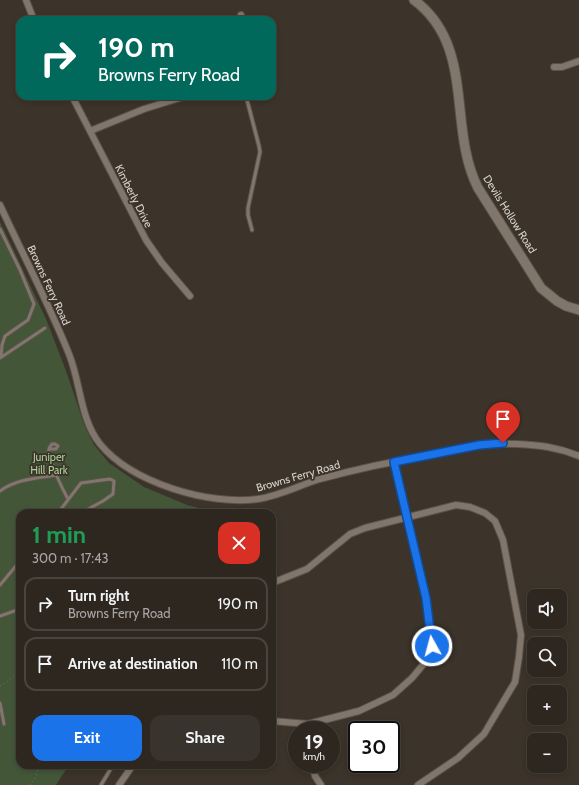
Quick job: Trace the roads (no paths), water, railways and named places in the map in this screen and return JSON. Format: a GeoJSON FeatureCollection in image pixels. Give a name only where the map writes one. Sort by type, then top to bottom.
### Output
{"type":"FeatureCollection","features":[{"type":"Feature","properties":{"kind":"main road","name":"Devils Hollow Road"},"geometry":{"type":"LineString","coordinates":[[414,0],[428,11],[435,20],[448,46],[456,77],[464,144],[470,167],[478,188],[541,288],[557,302],[579,310]]}},
{"type":"Feature","properties":{"kind":"street"},"geometry":{"type":"LineString","coordinates":[[26,0],[32,16]]}},
{"type":"Feature","properties":{"kind":"street"},"geometry":{"type":"LineString","coordinates":[[554,67],[562,67],[579,61]]}},
{"type":"Feature","properties":{"kind":"street","name":"Kimberly Drive"},"geometry":{"type":"LineString","coordinates":[[74,100],[146,240],[158,258],[190,296]]}},
{"type":"Feature","properties":{"kind":"street"},"geometry":{"type":"LineString","coordinates":[[90,130],[144,109],[173,100]]}},
{"type":"Feature","properties":{"kind":"street","name":"Browns Ferry Road"},"geometry":{"type":"LineString","coordinates":[[0,205],[42,292],[70,356],[85,413],[94,435],[109,453],[129,467],[163,486],[213,498],[247,500],[270,496],[315,481],[394,462],[492,443],[536,444],[579,456]]}},
{"type":"Feature","properties":{"kind":"street"},"geometry":{"type":"LineString","coordinates":[[327,721],[359,711],[393,695],[412,678],[427,660],[432,646],[426,598],[394,462]]}},
{"type":"Feature","properties":{"kind":"street"},"geometry":{"type":"LineString","coordinates":[[276,581],[307,569],[350,534],[365,528],[456,505],[470,507],[485,514],[495,521],[503,540],[521,634],[515,682],[484,734],[458,758],[418,785]]}},
{"type":"Feature","properties":{"kind":"street"},"geometry":{"type":"LineString","coordinates":[[276,722],[288,724]]}},
{"type":"Feature","properties":{"kind":"street"},"geometry":{"type":"LineString","coordinates":[[119,785],[130,769]]}},
{"type":"Feature","properties":{"kind":"street"},"geometry":{"type":"LineString","coordinates":[[314,773],[321,785]]}},
{"type":"Feature","properties":{"kind":"lane"},"geometry":{"type":"LineString","coordinates":[[247,100],[260,152],[248,208],[248,216],[252,230]]}},
{"type":"Feature","properties":{"kind":"lane"},"geometry":{"type":"LineString","coordinates":[[0,229],[20,270],[34,304],[28,320],[5,336],[0,358]]}},
{"type":"Feature","properties":{"kind":"lane"},"geometry":{"type":"LineString","coordinates":[[0,358],[45,328]]}},
{"type":"Feature","properties":{"kind":"lane"},"geometry":{"type":"LineString","coordinates":[[49,449],[56,475],[68,499]]}},
{"type":"Feature","properties":{"kind":"lane"},"geometry":{"type":"LineString","coordinates":[[0,491],[28,479],[56,475]]}},
{"type":"Feature","properties":{"kind":"lane"},"geometry":{"type":"LineString","coordinates":[[61,509],[81,483],[110,479],[114,482],[113,494],[88,509]]}},
{"type":"Feature","properties":{"kind":"lane"},"geometry":{"type":"LineString","coordinates":[[0,586],[16,566]]}},
{"type":"Feature","properties":{"kind":"lane"},"geometry":{"type":"LineString","coordinates":[[0,616],[16,610]]}},
{"type":"Feature","properties":{"kind":"lane"},"geometry":{"type":"LineString","coordinates":[[0,703],[4,724]]}},
{"type":"Feature","properties":{"kind":"lane"},"geometry":{"type":"LineString","coordinates":[[101,785],[111,769]]}},
{"type":"Feature","properties":{"kind":"park label","name":"Juniper Hill Park"},"geometry":{"type":"Point","coordinates":[49,463]}}]}
